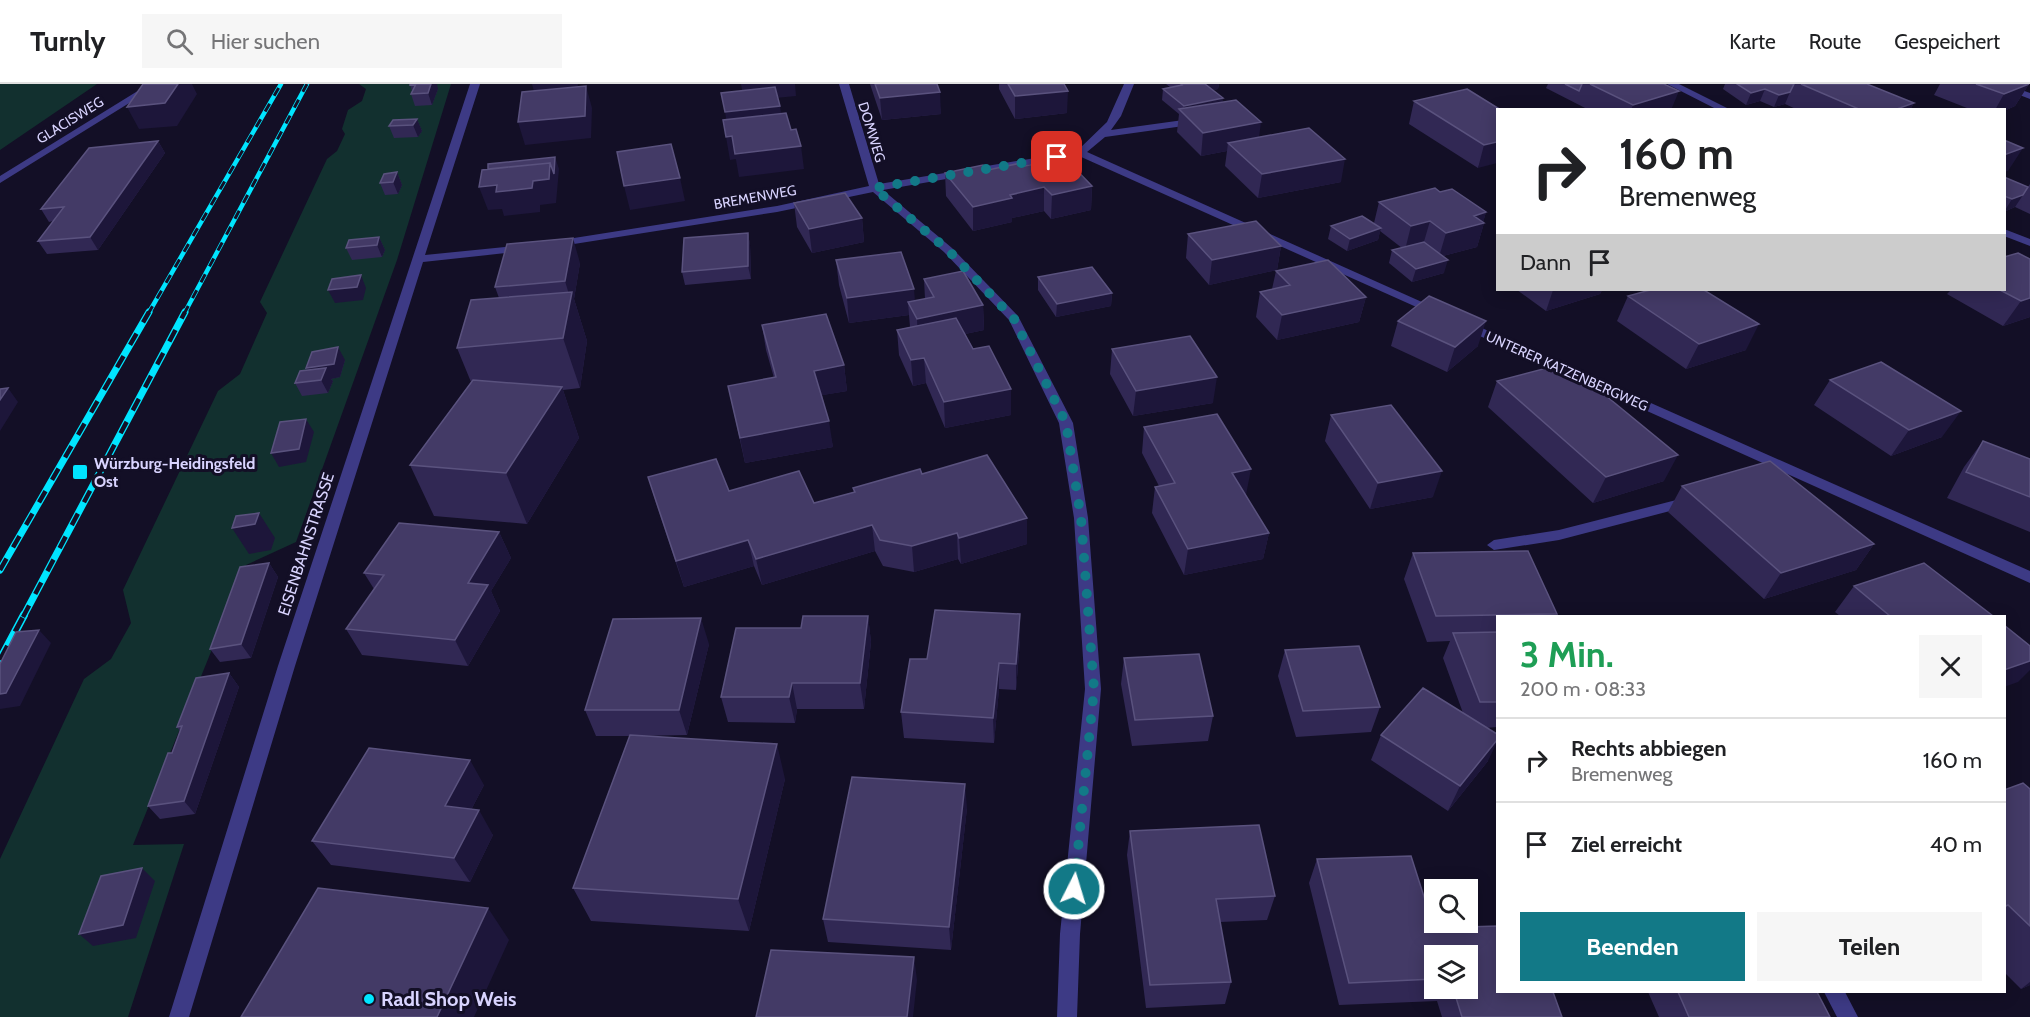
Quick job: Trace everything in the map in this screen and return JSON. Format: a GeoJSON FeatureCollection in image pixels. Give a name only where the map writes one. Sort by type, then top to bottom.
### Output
{"type":"FeatureCollection","features":[{"type":"Feature","properties":{"kind":"street","name":"GLACISWEG"},"geometry":{"type":"LineString","coordinates":[[0,180],[155,84]]}},
{"type":"Feature","properties":{"kind":"street","name":"EISENBAHNSTRASSE"},"geometry":{"type":"LineString","coordinates":[[179,1017],[317,563],[475,84]]}},
{"type":"Feature","properties":{"kind":"street","name":"DOMWEG"},"geometry":{"type":"LineString","coordinates":[[844,84],[874,188]]}},
{"type":"Feature","properties":{"kind":"street","name":"BREMENWEG"},"geometry":{"type":"LineString","coordinates":[[418,259],[542,246],[777,209],[874,188],[1080,153],[1106,134],[1116,118],[1129,84]]}},
{"type":"Feature","properties":{"kind":"street"},"geometry":{"type":"LineString","coordinates":[[1672,84],[1723,108]]}},
{"type":"Feature","properties":{"kind":"street"},"geometry":{"type":"LineString","coordinates":[[1996,84],[2030,96]]}},
{"type":"Feature","properties":{"kind":"street"},"geometry":{"type":"LineString","coordinates":[[1106,134],[1207,119]]}},
{"type":"Feature","properties":{"kind":"street","name":"UNTERER KATZENBERGWEG"},"geometry":{"type":"LineString","coordinates":[[1080,153],[2030,577]]}},
{"type":"Feature","properties":{"kind":"street"},"geometry":{"type":"LineString","coordinates":[[874,188],[948,250],[1014,319],[1066,423],[1081,518],[1094,689],[1070,933],[1067,1017]]}},
{"type":"Feature","properties":{"kind":"street"},"geometry":{"type":"LineString","coordinates":[[2006,233],[2030,243]]}},
{"type":"Feature","properties":{"kind":"street"},"geometry":{"type":"LineString","coordinates":[[1769,478],[1791,472]]}},
{"type":"Feature","properties":{"kind":"street"},"geometry":{"type":"LineString","coordinates":[[1494,545],[1559,536],[1701,498]]}},
{"type":"Feature","properties":{"kind":"street"},"geometry":{"type":"LineString","coordinates":[[1835,993],[1848,1017]]}},
{"type":"Feature","properties":{"kind":"green space"},"geometry":{"type":"Polygon","coordinates":[[[0,84],[97,84],[0,150],[0,84]]]}},
{"type":"Feature","properties":{"kind":"green space"},"geometry":{"type":"Polygon","coordinates":[[[359,84],[451,84],[397,260],[296,542],[246,565],[133,845],[184,844],[128,1017],[0,1017],[0,859],[84,679],[111,659],[131,623],[123,590],[218,391],[240,374],[267,313],[260,302],[327,159],[337,151],[345,134],[342,129],[348,110],[362,101],[366,89],[359,84]]]}},
{"type":"Feature","properties":{"kind":"building"},"geometry":{"type":"Polygon","coordinates":[[[143,84],[178,84],[165,103],[127,107],[143,84]]]}},
{"type":"Feature","properties":{"kind":"building"},"geometry":{"type":"Polygon","coordinates":[[[416,84],[431,84],[428,93],[411,94],[416,84]]]}},
{"type":"Feature","properties":{"kind":"building"},"geometry":{"type":"Polygon","coordinates":[[[875,84],[937,84],[940,92],[880,98],[875,84]]]}},
{"type":"Feature","properties":{"kind":"building"},"geometry":{"type":"Polygon","coordinates":[[[1008,84],[1064,84],[1068,91],[1015,96],[1008,84]]]}},
{"type":"Feature","properties":{"kind":"building"},"geometry":{"type":"Polygon","coordinates":[[[1181,84],[1205,84],[1223,98],[1184,106],[1163,89],[1181,84]]]}},
{"type":"Feature","properties":{"kind":"building"},"geometry":{"type":"Polygon","coordinates":[[[1565,84],[1582,84],[1579,91],[1565,84]]]}},
{"type":"Feature","properties":{"kind":"building"},"geometry":{"type":"Polygon","coordinates":[[[1590,84],[1664,84],[1679,91],[1633,105],[1590,84]]]}},
{"type":"Feature","properties":{"kind":"building"},"geometry":{"type":"Polygon","coordinates":[[[1737,84],[1794,84],[1790,92],[1779,95],[1765,89],[1751,93],[1737,84]]]}},
{"type":"Feature","properties":{"kind":"building"},"geometry":{"type":"Polygon","coordinates":[[[1801,84],[1867,84],[1914,103],[1900,108],[1856,108],[1801,84]]]}},
{"type":"Feature","properties":{"kind":"building"},"geometry":{"type":"Polygon","coordinates":[[[1976,84],[2029,84],[2004,94],[1976,84]]]}},
{"type":"Feature","properties":{"kind":"building"},"geometry":{"type":"Polygon","coordinates":[[[586,86],[585,116],[518,122],[522,92],[586,86]]]}},
{"type":"Feature","properties":{"kind":"building"},"geometry":{"type":"Polygon","coordinates":[[[775,87],[780,106],[725,112],[721,93],[775,87]]]}},
{"type":"Feature","properties":{"kind":"building"},"geometry":{"type":"Polygon","coordinates":[[[1467,89],[1498,108],[1496,142],[1484,145],[1414,101],[1467,89]]]}},
{"type":"Feature","properties":{"kind":"building"},"geometry":{"type":"Polygon","coordinates":[[[1236,100],[1261,122],[1203,133],[1179,109],[1236,100]]]}},
{"type":"Feature","properties":{"kind":"building"},"geometry":{"type":"Polygon","coordinates":[[[786,113],[791,130],[796,129],[801,146],[735,154],[732,136],[726,137],[723,120],[786,113]]]}},
{"type":"Feature","properties":{"kind":"building"},"geometry":{"type":"Polygon","coordinates":[[[417,119],[413,125],[389,126],[393,120],[417,119]]]}},
{"type":"Feature","properties":{"kind":"building"},"geometry":{"type":"Polygon","coordinates":[[[1309,128],[1345,159],[1262,174],[1228,143],[1309,128]]]}},
{"type":"Feature","properties":{"kind":"building"},"geometry":{"type":"Polygon","coordinates":[[[158,141],[90,237],[38,241],[64,207],[41,209],[89,148],[158,141]]]}},
{"type":"Feature","properties":{"kind":"building"},"geometry":{"type":"Polygon","coordinates":[[[2006,141],[2023,148],[2006,154],[2006,141]]]}},
{"type":"Feature","properties":{"kind":"building"},"geometry":{"type":"Polygon","coordinates":[[[671,144],[680,178],[624,186],[617,152],[671,144]]]}},
{"type":"Feature","properties":{"kind":"building"},"geometry":{"type":"Polygon","coordinates":[[[555,157],[554,174],[550,163],[488,169],[488,164],[555,157]]]}},
{"type":"Feature","properties":{"kind":"building"},"geometry":{"type":"Polygon","coordinates":[[[1065,158],[1092,186],[1052,195],[1044,187],[1010,195],[1012,198],[973,207],[945,173],[983,165],[988,170],[1021,163],[1025,166],[1065,158]]]}},
{"type":"Feature","properties":{"kind":"building"},"geometry":{"type":"Polygon","coordinates":[[[550,163],[549,179],[533,181],[532,188],[496,192],[497,185],[479,187],[482,170],[550,163]]]}},
{"type":"Feature","properties":{"kind":"building"},"geometry":{"type":"Polygon","coordinates":[[[397,172],[393,182],[380,183],[384,174],[397,172]]]}},
{"type":"Feature","properties":{"kind":"building"},"geometry":{"type":"Polygon","coordinates":[[[2006,178],[2028,187],[2023,195],[2012,199],[2006,197],[2006,178]]]}},
{"type":"Feature","properties":{"kind":"building"},"geometry":{"type":"Polygon","coordinates":[[[1435,188],[1440,192],[1452,189],[1486,212],[1474,216],[1484,223],[1446,233],[1430,221],[1411,226],[1379,202],[1435,188]]]}},
{"type":"Feature","properties":{"kind":"building"},"geometry":{"type":"Polygon","coordinates":[[[845,193],[862,218],[809,229],[794,203],[845,193]]]}},
{"type":"Feature","properties":{"kind":"building"},"geometry":{"type":"Polygon","coordinates":[[[1362,216],[1381,228],[1350,239],[1331,226],[1362,216]]]}},
{"type":"Feature","properties":{"kind":"building"},"geometry":{"type":"Polygon","coordinates":[[[1256,221],[1281,246],[1212,260],[1188,234],[1256,221]]]}},
{"type":"Feature","properties":{"kind":"building"},"geometry":{"type":"Polygon","coordinates":[[[748,233],[748,266],[682,272],[684,238],[748,233]]]}},
{"type":"Feature","properties":{"kind":"building"},"geometry":{"type":"Polygon","coordinates":[[[379,237],[377,245],[346,248],[349,240],[379,237]]]}},
{"type":"Feature","properties":{"kind":"building"},"geometry":{"type":"Polygon","coordinates":[[[573,238],[565,281],[495,287],[507,244],[573,238]]]}},
{"type":"Feature","properties":{"kind":"building"},"geometry":{"type":"Polygon","coordinates":[[[1424,242],[1448,260],[1416,269],[1392,250],[1424,242]]]}},
{"type":"Feature","properties":{"kind":"building"},"geometry":{"type":"Polygon","coordinates":[[[901,252],[914,289],[847,298],[836,260],[901,252]]]}},
{"type":"Feature","properties":{"kind":"building"},"geometry":{"type":"Polygon","coordinates":[[[2018,253],[2030,259],[2030,298],[2021,301],[2002,291],[2006,291],[2006,256],[2018,253]]]}},
{"type":"Feature","properties":{"kind":"building"},"geometry":{"type":"Polygon","coordinates":[[[1328,260],[1366,297],[1282,315],[1260,292],[1290,285],[1276,271],[1328,260]]]}},
{"type":"Feature","properties":{"kind":"building"},"geometry":{"type":"Polygon","coordinates":[[[1092,267],[1112,293],[1057,304],[1038,277],[1092,267]]]}},
{"type":"Feature","properties":{"kind":"building"},"geometry":{"type":"Polygon","coordinates":[[[963,271],[983,305],[917,319],[908,302],[934,297],[924,279],[963,271]]]}},
{"type":"Feature","properties":{"kind":"building"},"geometry":{"type":"Polygon","coordinates":[[[361,275],[357,287],[328,290],[332,279],[361,275]]]}},
{"type":"Feature","properties":{"kind":"building"},"geometry":{"type":"Polygon","coordinates":[[[1646,291],[1706,291],[1759,324],[1699,344],[1628,296],[1646,291]]]}},
{"type":"Feature","properties":{"kind":"building"},"geometry":{"type":"Polygon","coordinates":[[[572,292],[563,338],[457,348],[471,300],[572,292]]]}},
{"type":"Feature","properties":{"kind":"building"},"geometry":{"type":"Polygon","coordinates":[[[1429,296],[1486,321],[1455,347],[1398,321],[1429,296]]]}},
{"type":"Feature","properties":{"kind":"building"},"geometry":{"type":"Polygon","coordinates":[[[826,314],[844,365],[814,371],[829,421],[740,438],[728,386],[776,377],[762,325],[826,314]]]}},
{"type":"Feature","properties":{"kind":"building"},"geometry":{"type":"Polygon","coordinates":[[[956,318],[973,349],[989,346],[1011,389],[944,402],[924,358],[911,360],[897,330],[956,318]]]}},
{"type":"Feature","properties":{"kind":"building"},"geometry":{"type":"Polygon","coordinates":[[[1190,336],[1217,377],[1136,391],[1112,349],[1190,336]]]}},
{"type":"Feature","properties":{"kind":"building"},"geometry":{"type":"Polygon","coordinates":[[[338,347],[334,364],[306,368],[312,352],[338,347]]]}},
{"type":"Feature","properties":{"kind":"building"},"geometry":{"type":"Polygon","coordinates":[[[1881,362],[1961,411],[1909,430],[1830,380],[1881,362]]]}},
{"type":"Feature","properties":{"kind":"building"},"geometry":{"type":"Polygon","coordinates":[[[1566,363],[1678,455],[1606,477],[1497,381],[1566,363]]]}},
{"type":"Feature","properties":{"kind":"building"},"geometry":{"type":"Polygon","coordinates":[[[326,368],[321,380],[295,383],[300,371],[326,368]]]}},
{"type":"Feature","properties":{"kind":"building"},"geometry":{"type":"Polygon","coordinates":[[[473,380],[562,387],[506,473],[410,465],[473,380]]]}},
{"type":"Feature","properties":{"kind":"building"},"geometry":{"type":"Polygon","coordinates":[[[8,388],[0,400],[0,389],[8,388]]]}},
{"type":"Feature","properties":{"kind":"building"},"geometry":{"type":"Polygon","coordinates":[[[1391,405],[1442,471],[1378,483],[1331,415],[1391,405]]]}},
{"type":"Feature","properties":{"kind":"building"},"geometry":{"type":"Polygon","coordinates":[[[1217,414],[1251,469],[1232,473],[1269,533],[1188,549],[1155,487],[1175,483],[1144,427],[1217,414]]]}},
{"type":"Feature","properties":{"kind":"building"},"geometry":{"type":"Polygon","coordinates":[[[306,419],[299,449],[271,453],[280,422],[306,419]]]}},
{"type":"Feature","properties":{"kind":"building"},"geometry":{"type":"Polygon","coordinates":[[[1983,441],[2030,459],[2030,497],[1966,472],[1983,441]]]}},
{"type":"Feature","properties":{"kind":"building"},"geometry":{"type":"Polygon","coordinates":[[[987,455],[1027,518],[959,538],[957,533],[912,546],[880,540],[872,525],[756,559],[748,540],[676,561],[648,477],[716,459],[729,491],[799,471],[814,503],[855,492],[853,488],[920,469],[922,474],[987,455]]]}},
{"type":"Feature","properties":{"kind":"building"},"geometry":{"type":"Polygon","coordinates":[[[1770,461],[1874,544],[1781,573],[1682,486],[1770,461]]]}},
{"type":"Feature","properties":{"kind":"building"},"geometry":{"type":"Polygon","coordinates":[[[259,513],[255,524],[232,528],[236,516],[259,513]]]}},
{"type":"Feature","properties":{"kind":"building"},"geometry":{"type":"Polygon","coordinates":[[[399,523],[499,532],[468,583],[488,585],[455,640],[346,629],[384,575],[364,573],[399,523]]]}},
{"type":"Feature","properties":{"kind":"building"},"geometry":{"type":"Polygon","coordinates":[[[1528,551],[1557,614],[1436,616],[1413,553],[1528,551]]]}},
{"type":"Feature","properties":{"kind":"building"},"geometry":{"type":"Polygon","coordinates":[[[269,563],[241,644],[210,649],[240,567],[269,563]]]}},
{"type":"Feature","properties":{"kind":"building"},"geometry":{"type":"Polygon","coordinates":[[[1924,563],[1992,615],[1889,615],[1854,586],[1924,563]]]}},
{"type":"Feature","properties":{"kind":"building"},"geometry":{"type":"Polygon","coordinates":[[[935,610],[1020,614],[1016,664],[999,663],[993,718],[901,712],[910,659],[927,659],[935,610]]]}},
{"type":"Feature","properties":{"kind":"building"},"geometry":{"type":"Polygon","coordinates":[[[803,616],[868,616],[860,683],[792,683],[789,697],[721,697],[736,628],[801,628],[803,616]]]}},
{"type":"Feature","properties":{"kind":"building"},"geometry":{"type":"Polygon","coordinates":[[[701,618],[679,710],[585,710],[613,619],[701,618]]]}},
{"type":"Feature","properties":{"kind":"building"},"geometry":{"type":"Polygon","coordinates":[[[2006,627],[2030,646],[2030,661],[2006,669],[2006,627]]]}},
{"type":"Feature","properties":{"kind":"building"},"geometry":{"type":"Polygon","coordinates":[[[39,630],[6,693],[0,694],[0,664],[16,632],[39,630]]]}},
{"type":"Feature","properties":{"kind":"building"},"geometry":{"type":"Polygon","coordinates":[[[1496,632],[1496,702],[1480,702],[1453,633],[1496,632]]]}},
{"type":"Feature","properties":{"kind":"building"},"geometry":{"type":"Polygon","coordinates":[[[1359,646],[1380,707],[1303,711],[1285,650],[1359,646]]]}},
{"type":"Feature","properties":{"kind":"building"},"geometry":{"type":"Polygon","coordinates":[[[1199,654],[1213,716],[1135,720],[1124,658],[1199,654]]]}},
{"type":"Feature","properties":{"kind":"building"},"geometry":{"type":"Polygon","coordinates":[[[229,673],[184,801],[148,806],[168,753],[172,753],[182,726],[177,727],[196,678],[229,673]]]}},
{"type":"Feature","properties":{"kind":"building"},"geometry":{"type":"Polygon","coordinates":[[[1423,688],[1496,733],[1496,741],[1460,786],[1381,735],[1423,688]]]}},
{"type":"Feature","properties":{"kind":"building"},"geometry":{"type":"Polygon","coordinates":[[[630,735],[777,744],[738,899],[573,888],[630,735]]]}},
{"type":"Feature","properties":{"kind":"building"},"geometry":{"type":"Polygon","coordinates":[[[369,748],[470,760],[445,806],[479,810],[454,858],[312,841],[369,748]]]}},
{"type":"Feature","properties":{"kind":"building"},"geometry":{"type":"Polygon","coordinates":[[[852,777],[965,784],[949,927],[823,919],[852,777]]]}},
{"type":"Feature","properties":{"kind":"building"},"geometry":{"type":"Polygon","coordinates":[[[2023,783],[2030,789],[2030,926],[2008,905],[2006,906],[2006,789],[2023,783]]]}},
{"type":"Feature","properties":{"kind":"building"},"geometry":{"type":"Polygon","coordinates":[[[1259,825],[1275,896],[1216,899],[1231,982],[1150,985],[1130,831],[1259,825]]]}},
{"type":"Feature","properties":{"kind":"building"},"geometry":{"type":"Polygon","coordinates":[[[1411,856],[1424,897],[1424,933],[1478,933],[1478,927],[1496,926],[1496,993],[1553,993],[1562,1017],[1462,1017],[1456,999],[1478,999],[1478,945],[1424,945],[1424,979],[1349,983],[1317,859],[1411,856]]]}},
{"type":"Feature","properties":{"kind":"building"},"geometry":{"type":"Polygon","coordinates":[[[142,868],[123,925],[79,934],[101,876],[142,868]]]}},
{"type":"Feature","properties":{"kind":"building"},"geometry":{"type":"Polygon","coordinates":[[[318,888],[488,908],[437,1017],[241,1017],[318,888]]]}},
{"type":"Feature","properties":{"kind":"building"},"geometry":{"type":"Polygon","coordinates":[[[771,950],[914,957],[907,1017],[756,1017],[771,950]]]}},
{"type":"Feature","properties":{"kind":"building"},"geometry":{"type":"Polygon","coordinates":[[[1678,993],[1818,993],[1830,1017],[1689,1017],[1678,993]]]}},
{"type":"Feature","properties":{"kind":"railway"},"geometry":{"type":"LineString","coordinates":[[148,314],[281,84]]}},
{"type":"Feature","properties":{"kind":"railway"},"geometry":{"type":"LineString","coordinates":[[184,314],[307,84]]}},
{"type":"Feature","properties":{"kind":"railway"},"geometry":{"type":"LineString","coordinates":[[0,570],[149,312]]}},
{"type":"Feature","properties":{"kind":"railway"},"geometry":{"type":"LineString","coordinates":[[23,617],[185,312]]}},
{"type":"Feature","properties":{"kind":"railway"},"geometry":{"type":"LineString","coordinates":[[0,660],[24,615]]}},
{"type":"Feature","properties":{"kind":"place","name":"Würzburg-Heidingsfeld Ost"},"geometry":{"type":"Point","coordinates":[80,472]}},
{"type":"Feature","properties":{"kind":"place","name":"Radl Shop Weis"},"geometry":{"type":"Point","coordinates":[369,999]}},
{"type":"Feature","properties":{"kind":"route"},"geometry":{"type":"LineString","coordinates":[[1057,157],[874,188],[948,250],[1014,319],[1066,423],[1081,518],[1094,689],[1074,889]]}}]}
